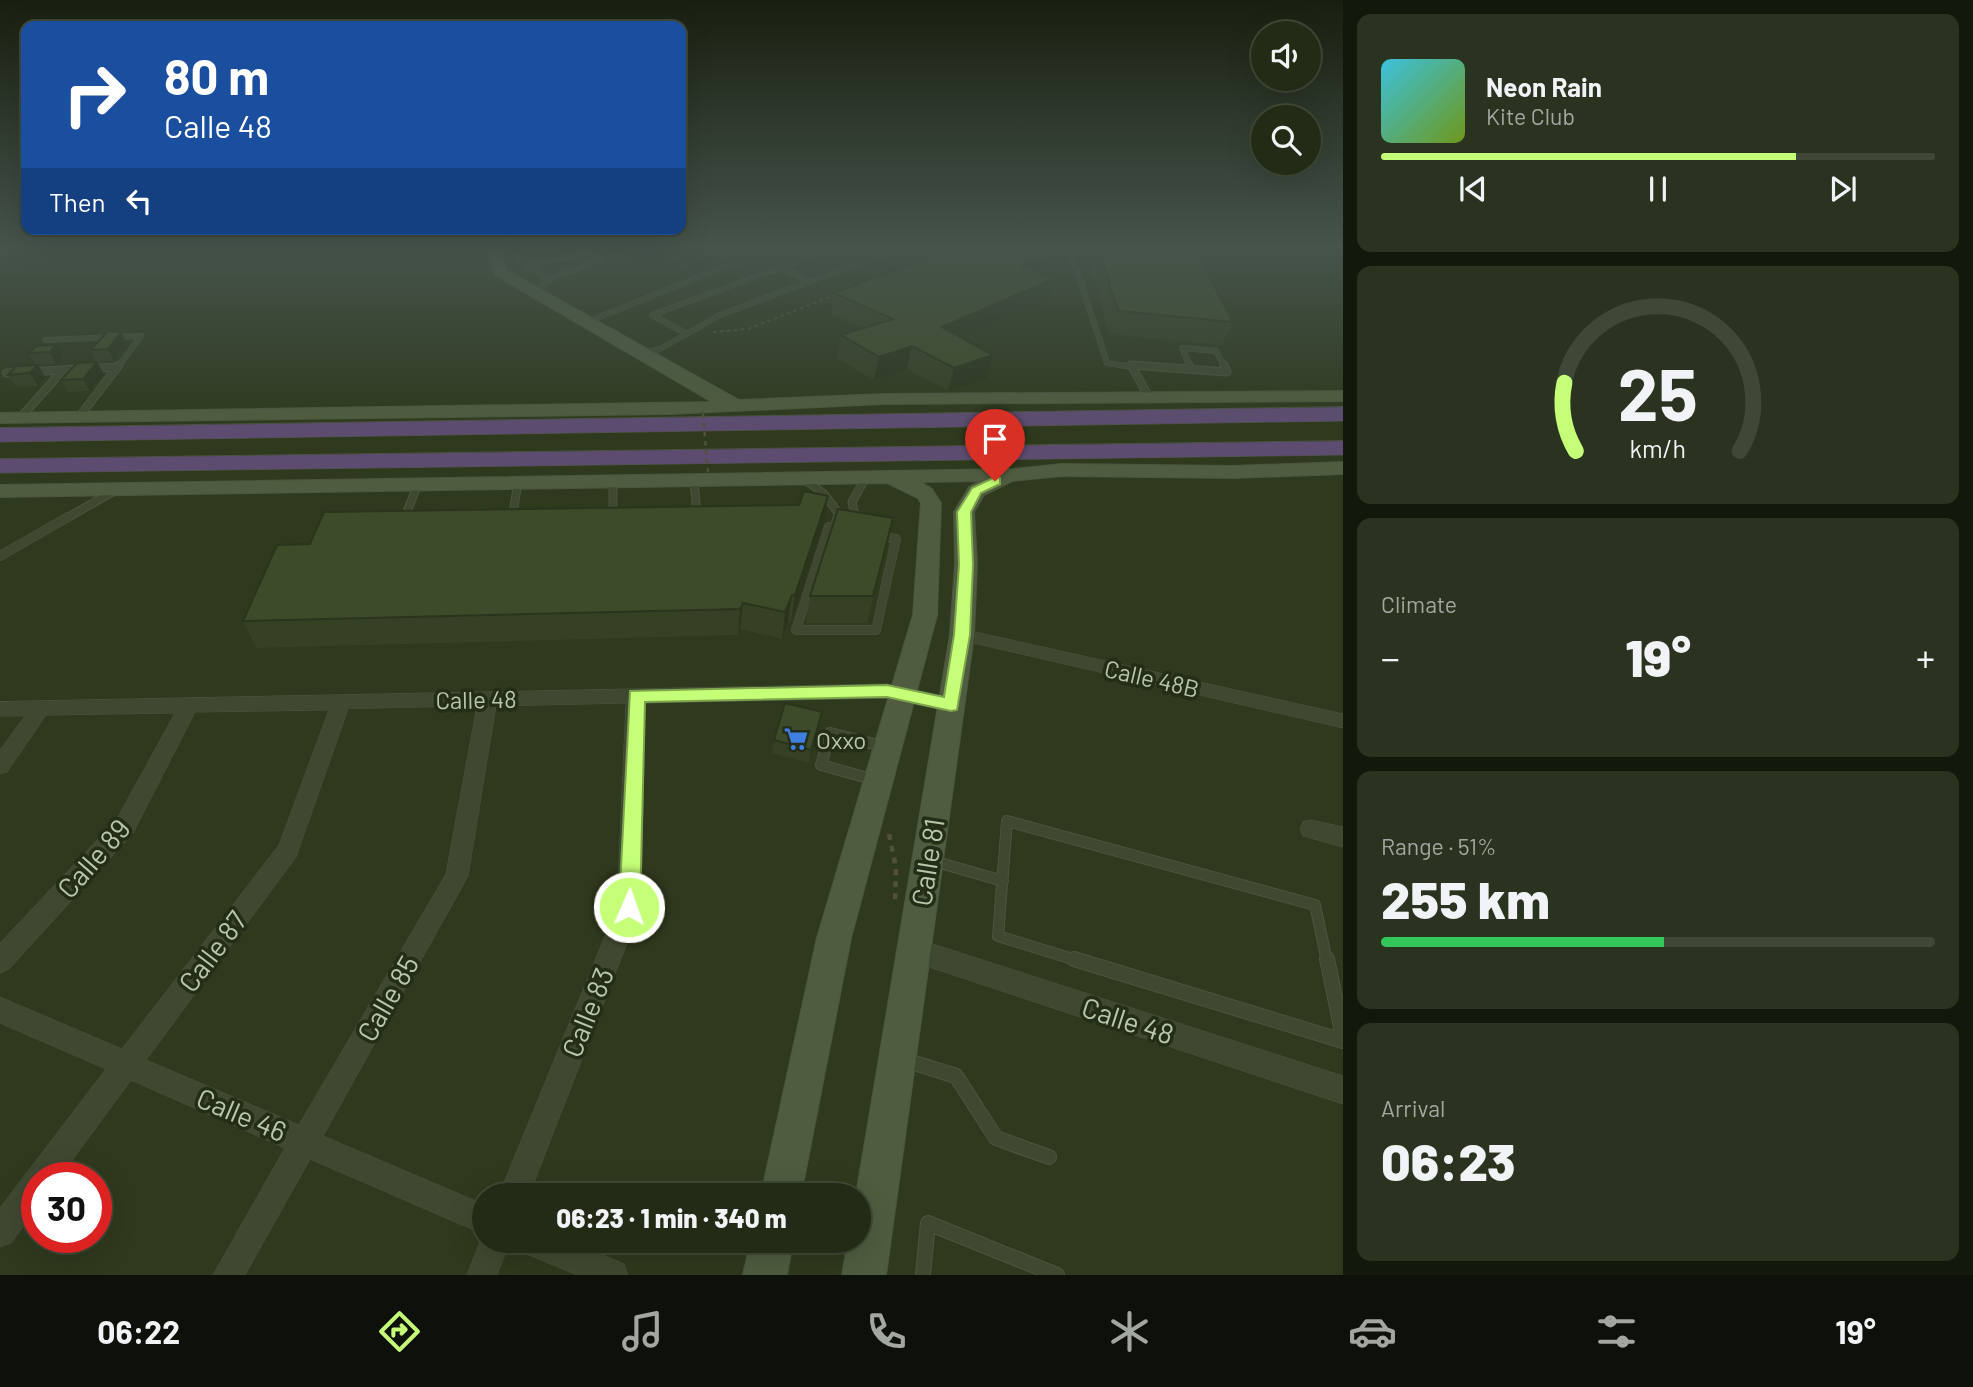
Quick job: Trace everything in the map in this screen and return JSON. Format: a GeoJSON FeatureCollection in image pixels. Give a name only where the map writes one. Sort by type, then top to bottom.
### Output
{"type":"FeatureCollection","features":[{"type":"Feature","properties":{"kind":"highway"},"geometry":{"type":"LineString","coordinates":[[745,405],[973,419],[1107,400]]}},
{"type":"Feature","properties":{"kind":"highway"},"geometry":{"type":"LineString","coordinates":[[540,426],[550,421],[644,416],[670,409]]}},
{"type":"Feature","properties":{"kind":"highway"},"geometry":{"type":"LineString","coordinates":[[0,435],[78,426],[540,426],[1343,414]]}},
{"type":"Feature","properties":{"kind":"highway"},"geometry":{"type":"LineString","coordinates":[[64,465],[42,460],[35,455],[36,450],[78,426]]}},
{"type":"Feature","properties":{"kind":"highway"},"geometry":{"type":"LineString","coordinates":[[0,466],[275,464],[699,470],[1179,450],[1343,448]]}},
{"type":"Feature","properties":{"kind":"highway"},"geometry":{"type":"LineString","coordinates":[[1062,470],[1179,450]]}},
{"type":"Feature","properties":{"kind":"highway"},"geometry":{"type":"LineString","coordinates":[[196,487],[275,464]]}},
{"type":"Feature","properties":{"kind":"highway"},"geometry":{"type":"LineString","coordinates":[[699,470],[803,478]]}},
{"type":"Feature","properties":{"kind":"main road"},"geometry":{"type":"LineString","coordinates":[[558,306],[725,402],[745,405]]}},
{"type":"Feature","properties":{"kind":"main road"},"geometry":{"type":"LineString","coordinates":[[670,409],[684,397],[683,377]]}},
{"type":"Feature","properties":{"kind":"main road"},"geometry":{"type":"LineString","coordinates":[[0,418],[22,417],[78,426],[670,409],[883,399],[1107,400],[1343,396]]}},
{"type":"Feature","properties":{"kind":"main road"},"geometry":{"type":"LineString","coordinates":[[803,478],[1014,475],[1062,470],[1234,472],[1343,468]]}},
{"type":"Feature","properties":{"kind":"main road"},"geometry":{"type":"LineString","coordinates":[[0,491],[613,481],[699,470]]}},
{"type":"Feature","properties":{"kind":"main road","name":"Calle 81"},"geometry":{"type":"LineString","coordinates":[[864,1275],[962,635],[966,564],[964,512],[976,491],[1014,475]]}},
{"type":"Feature","properties":{"kind":"main road"},"geometry":{"type":"LineString","coordinates":[[783,1183],[834,938],[925,615],[932,517],[929,495],[877,477]]}},
{"type":"Feature","properties":{"kind":"main road"},"geometry":{"type":"LineString","coordinates":[[765,1275],[770,1253]]}},
{"type":"Feature","properties":{"kind":"street","name":"Calle 48B"},"geometry":{"type":"LineString","coordinates":[[962,635],[1343,721]]}},
{"type":"Feature","properties":{"kind":"street","name":"Calle 48"},"geometry":{"type":"LineString","coordinates":[[0,709],[887,691],[951,705]]}},
{"type":"Feature","properties":{"kind":"street","name":"Calle 83"},"geometry":{"type":"LineString","coordinates":[[519,1183],[629,907],[636,696]]}},
{"type":"Feature","properties":{"kind":"street","name":"Calle 85"},"geometry":{"type":"LineString","coordinates":[[228,1275],[457,876],[488,699]]}},
{"type":"Feature","properties":{"kind":"street","name":"Calle 87"},"geometry":{"type":"LineString","coordinates":[[53,1162],[288,850],[341,702]]}},
{"type":"Feature","properties":{"kind":"street","name":"Calle 89"},"geometry":{"type":"LineString","coordinates":[[0,961],[125,826],[189,705]]}},
{"type":"Feature","properties":{"kind":"street"},"geometry":{"type":"LineString","coordinates":[[0,766],[41,708]]}},
{"type":"Feature","properties":{"kind":"street"},"geometry":{"type":"LineString","coordinates":[[1311,829],[1343,837]]}},
{"type":"Feature","properties":{"kind":"street","name":"Calle 48"},"geometry":{"type":"LineString","coordinates":[[914,950],[1343,1090]]}},
{"type":"Feature","properties":{"kind":"street","name":"Calle 46"},"geometry":{"type":"LineString","coordinates":[[0,1010],[472,1214]]}},
{"type":"Feature","properties":{"kind":"street"},"geometry":{"type":"LineString","coordinates":[[0,1232],[21,1204]]}},
{"type":"Feature","properties":{"kind":"street"},"geometry":{"type":"LineString","coordinates":[[482,1275],[490,1253]]}},
{"type":"Feature","properties":{"kind":"street"},"geometry":{"type":"LineString","coordinates":[[561,1253],[613,1275]]}},
{"type":"Feature","properties":{"kind":"lane"},"geometry":{"type":"LineString","coordinates":[[587,321],[629,306]]}},
{"type":"Feature","properties":{"kind":"lane"},"geometry":{"type":"LineString","coordinates":[[677,306],[652,315],[687,334]]}},
{"type":"Feature","properties":{"kind":"lane"},"geometry":{"type":"LineString","coordinates":[[643,353],[660,349],[720,314],[743,306]]}},
{"type":"Feature","properties":{"kind":"lane"},"geometry":{"type":"LineString","coordinates":[[1088,306],[1107,363],[1191,369],[1227,371],[1216,351],[1182,348],[1191,369]]}},
{"type":"Feature","properties":{"kind":"lane"},"geometry":{"type":"LineString","coordinates":[[45,340],[141,335],[78,426]]}},
{"type":"Feature","properties":{"kind":"lane"},"geometry":{"type":"LineString","coordinates":[[1132,365],[1150,399]]}},
{"type":"Feature","properties":{"kind":"lane"},"geometry":{"type":"LineString","coordinates":[[6,373],[117,367]]}},
{"type":"Feature","properties":{"kind":"lane"},"geometry":{"type":"LineString","coordinates":[[22,417],[63,370]]}},
{"type":"Feature","properties":{"kind":"lane"},"geometry":{"type":"LineString","coordinates":[[685,515],[697,515],[699,470]]}},
{"type":"Feature","properties":{"kind":"lane"},"geometry":{"type":"LineString","coordinates":[[862,533],[866,517],[855,516],[852,502],[877,477]]}},
{"type":"Feature","properties":{"kind":"lane"},"geometry":{"type":"LineString","coordinates":[[803,478],[818,488],[835,507],[839,514],[835,528]]}},
{"type":"Feature","properties":{"kind":"lane"},"geometry":{"type":"LineString","coordinates":[[612,517],[613,481]]}},
{"type":"Feature","properties":{"kind":"lane"},"geometry":{"type":"LineString","coordinates":[[518,482],[512,519],[524,518]]}},
{"type":"Feature","properties":{"kind":"lane"},"geometry":{"type":"LineString","coordinates":[[400,531],[418,484]]}},
{"type":"Feature","properties":{"kind":"lane"},"geometry":{"type":"LineString","coordinates":[[0,556],[118,489]]}},
{"type":"Feature","properties":{"kind":"lane"},"geometry":{"type":"LineString","coordinates":[[600,517],[624,516]]}},
{"type":"Feature","properties":{"kind":"lane"},"geometry":{"type":"LineString","coordinates":[[829,527],[835,528],[896,539],[876,629],[796,630],[829,527]]}},
{"type":"Feature","properties":{"kind":"lane"},"geometry":{"type":"LineString","coordinates":[[830,733],[882,764],[821,765],[830,733]]}},
{"type":"Feature","properties":{"kind":"lane"},"geometry":{"type":"LineString","coordinates":[[1343,1036],[1315,905],[1007,821],[998,936],[1343,1041]]}},
{"type":"Feature","properties":{"kind":"lane"},"geometry":{"type":"LineString","coordinates":[[928,859],[1003,881]]}},
{"type":"Feature","properties":{"kind":"lane"},"geometry":{"type":"LineString","coordinates":[[897,1057],[956,1076],[996,1138],[1049,1157]]}},
{"type":"Feature","properties":{"kind":"lane"},"geometry":{"type":"LineString","coordinates":[[923,1275],[928,1223],[1058,1275]]}},
{"type":"Feature","properties":{"kind":"path"},"geometry":{"type":"LineString","coordinates":[[687,334],[748,330],[811,306]]}},
{"type":"Feature","properties":{"kind":"path"},"geometry":{"type":"LineString","coordinates":[[699,470],[703,414]]}},
{"type":"Feature","properties":{"kind":"building"},"geometry":{"type":"Polygon","coordinates":[[[862,306],[992,306],[942,327],[993,355],[954,368],[912,346],[879,357],[841,335],[893,319],[862,306]]]}},
{"type":"Feature","properties":{"kind":"building"},"geometry":{"type":"Polygon","coordinates":[[[1116,306],[1224,306],[1233,322],[1118,311],[1116,306]]]}},
{"type":"Feature","properties":{"kind":"building"},"geometry":{"type":"Polygon","coordinates":[[[108,331],[121,332],[108,349],[90,350],[108,331]]]}},
{"type":"Feature","properties":{"kind":"building"},"geometry":{"type":"Polygon","coordinates":[[[56,345],[50,352],[29,353],[36,346],[56,345]]]}},
{"type":"Feature","properties":{"kind":"building"},"geometry":{"type":"Polygon","coordinates":[[[97,362],[83,379],[61,380],[77,363],[97,362]]]}},
{"type":"Feature","properties":{"kind":"building"},"geometry":{"type":"Polygon","coordinates":[[[38,365],[30,373],[8,375],[16,366],[38,365]]]}},
{"type":"Feature","properties":{"kind":"building"},"geometry":{"type":"Polygon","coordinates":[[[804,491],[828,496],[795,595],[792,595],[785,612],[743,603],[740,609],[243,621],[277,545],[310,544],[324,512],[799,505],[804,491]]]}},
{"type":"Feature","properties":{"kind":"building"},"geometry":{"type":"Polygon","coordinates":[[[838,509],[893,518],[873,596],[810,596],[838,509]]]}},
{"type":"Feature","properties":{"kind":"building","name":"Oxxo"},"geometry":{"type":"Polygon","coordinates":[[[785,703],[822,712],[811,750],[774,740],[785,703]]]}},
{"type":"Feature","properties":{"kind":"place","name":"Oxxo"},"geometry":{"type":"Point","coordinates":[796,739]}},
{"type":"Feature","properties":{"kind":"route"},"geometry":{"type":"LineString","coordinates":[[629,907],[636,696],[887,691],[951,705],[962,635],[966,564],[964,512],[976,491],[995,481]]}}]}
